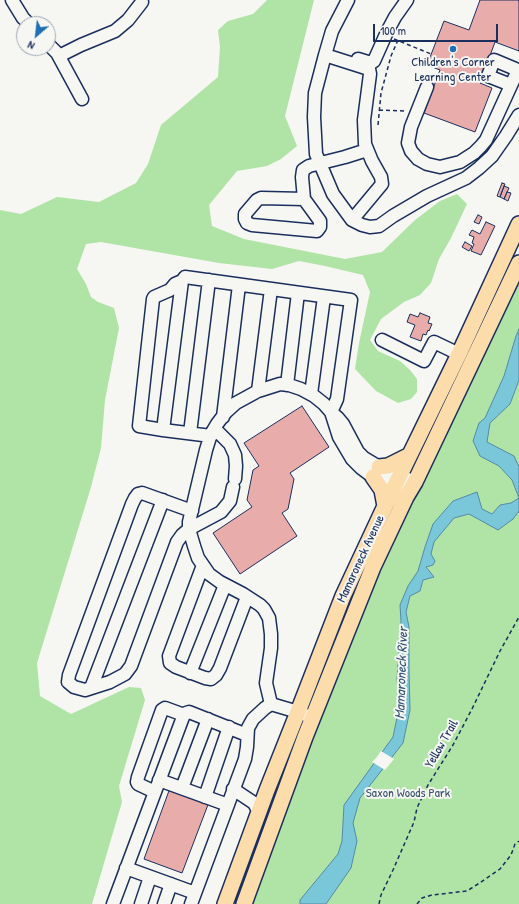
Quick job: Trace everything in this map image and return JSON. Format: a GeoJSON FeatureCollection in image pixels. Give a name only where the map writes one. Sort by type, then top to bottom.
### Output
{"type":"FeatureCollection","features":[{"type":"Feature","properties":{"kind":"main road","name":"Mamaroneck Avenue"},"geometry":{"type":"LineString","coordinates":[[224,904],[342,596],[517,232]]}},
{"type":"Feature","properties":{"kind":"main road","name":"Mamaroneck Avenue"},"geometry":{"type":"LineString","coordinates":[[244,904],[313,718],[373,566],[519,264]]}},
{"type":"Feature","properties":{"kind":"main road"},"geometry":{"type":"LineString","coordinates":[[385,506],[376,472],[410,455]]}},
{"type":"Feature","properties":{"kind":"street"},"geometry":{"type":"LineString","coordinates":[[12,0],[22,16]]}},
{"type":"Feature","properties":{"kind":"street"},"geometry":{"type":"LineString","coordinates":[[348,0],[332,30],[315,93],[314,117],[316,154],[333,194],[352,220],[370,227],[379,226],[427,196],[466,178],[492,156],[519,115]]}},
{"type":"Feature","properties":{"kind":"street"},"geometry":{"type":"LineString","coordinates":[[326,52],[371,63],[374,61],[395,17],[407,0]]}},
{"type":"Feature","properties":{"kind":"street"},"geometry":{"type":"LineString","coordinates":[[59,56],[115,31],[128,20],[142,2]]}},
{"type":"Feature","properties":{"kind":"street"},"geometry":{"type":"LineString","coordinates":[[56,52],[82,99]]}},
{"type":"Feature","properties":{"kind":"street"},"geometry":{"type":"LineString","coordinates":[[326,52],[369,69],[370,74],[364,120],[365,144],[381,177],[382,184],[352,220]]}},
{"type":"Feature","properties":{"kind":"street"},"geometry":{"type":"LineString","coordinates":[[427,88],[411,127],[408,142],[411,151],[418,159],[428,164],[440,167],[460,162],[474,153],[486,140],[518,70],[494,60],[488,76],[511,85]]}},
{"type":"Feature","properties":{"kind":"street"},"geometry":{"type":"LineString","coordinates":[[495,120],[511,128]]}},
{"type":"Feature","properties":{"kind":"street"},"geometry":{"type":"LineString","coordinates":[[304,199],[261,198],[257,200],[245,214],[245,219],[247,223],[252,225],[317,231],[320,227],[320,221],[304,199],[302,177],[303,170],[309,166],[367,150]]}},
{"type":"Feature","properties":{"kind":"street"},"geometry":{"type":"LineString","coordinates":[[192,511],[142,493],[138,494],[132,504],[69,675],[68,682],[74,687],[85,690],[110,682],[125,674],[131,666],[177,542],[189,529],[221,512],[230,501],[234,483],[236,466],[235,455],[230,444],[213,433],[190,433],[139,426],[154,297],[170,290],[175,284],[182,281],[185,277],[351,300],[337,399],[331,412]]}},
{"type":"Feature","properties":{"kind":"street"},"geometry":{"type":"LineString","coordinates":[[190,433],[209,280]]}},
{"type":"Feature","properties":{"kind":"street"},"geometry":{"type":"LineString","coordinates":[[163,430],[182,281]]}},
{"type":"Feature","properties":{"kind":"street"},"geometry":{"type":"LineString","coordinates":[[223,417],[239,284]]}},
{"type":"Feature","properties":{"kind":"street"},"geometry":{"type":"LineString","coordinates":[[258,390],[271,289]]}},
{"type":"Feature","properties":{"kind":"street"},"geometry":{"type":"LineString","coordinates":[[287,385],[298,293]]}},
{"type":"Feature","properties":{"kind":"street"},"geometry":{"type":"LineString","coordinates":[[311,394],[324,297]]}},
{"type":"Feature","properties":{"kind":"street"},"geometry":{"type":"LineString","coordinates":[[382,340],[424,361],[434,342],[459,354]]}},
{"type":"Feature","properties":{"kind":"street"},"geometry":{"type":"LineString","coordinates":[[271,704],[266,682],[271,648],[269,618],[264,609],[248,596],[225,585],[209,574],[198,558],[189,529],[189,522],[206,450],[213,433],[226,412],[236,403],[258,390],[280,384],[301,389],[311,394],[324,404],[343,424],[358,452],[376,472],[412,487]]}},
{"type":"Feature","properties":{"kind":"street"},"geometry":{"type":"LineString","coordinates":[[91,688],[163,500]]}},
{"type":"Feature","properties":{"kind":"street"},"geometry":{"type":"LineString","coordinates":[[203,565],[169,656],[170,663],[176,668],[210,679],[216,675],[248,596]]}},
{"type":"Feature","properties":{"kind":"street"},"geometry":{"type":"LineString","coordinates":[[190,673],[225,585]]}},
{"type":"Feature","properties":{"kind":"street"},"geometry":{"type":"LineString","coordinates":[[271,704],[313,718]]}},
{"type":"Feature","properties":{"kind":"street"},"geometry":{"type":"LineString","coordinates":[[126,868],[171,884],[193,899],[245,759],[248,728],[261,711],[271,704]]}},
{"type":"Feature","properties":{"kind":"street"},"geometry":{"type":"LineString","coordinates":[[155,792],[138,784],[138,777],[162,710],[165,708],[184,715]]}},
{"type":"Feature","properties":{"kind":"street"},"geometry":{"type":"LineString","coordinates":[[113,904],[184,715],[189,712],[247,735]]}},
{"type":"Feature","properties":{"kind":"street"},"geometry":{"type":"LineString","coordinates":[[182,788],[208,719]]}},
{"type":"Feature","properties":{"kind":"street"},"geometry":{"type":"LineString","coordinates":[[205,797],[229,727]]}},
{"type":"Feature","properties":{"kind":"street"},"geometry":{"type":"LineString","coordinates":[[159,780],[228,805]]}},
{"type":"Feature","properties":{"kind":"street"},"geometry":{"type":"LineString","coordinates":[[233,789],[253,792],[267,790]]}},
{"type":"Feature","properties":{"kind":"street"},"geometry":{"type":"LineString","coordinates":[[233,789],[254,803],[259,812]]}},
{"type":"Feature","properties":{"kind":"street"},"geometry":{"type":"LineString","coordinates":[[140,904],[150,877]]}},
{"type":"Feature","properties":{"kind":"street"},"geometry":{"type":"LineString","coordinates":[[164,904],[171,884]]}},
{"type":"Feature","properties":{"kind":"path"},"geometry":{"type":"LineString","coordinates":[[386,35],[431,54]]}},
{"type":"Feature","properties":{"kind":"path"},"geometry":{"type":"LineString","coordinates":[[378,125],[381,94],[386,70],[398,40]]}},
{"type":"Feature","properties":{"kind":"path"},"geometry":{"type":"LineString","coordinates":[[379,110],[404,111]]}},
{"type":"Feature","properties":{"kind":"path","name":"Yellow Trail"},"geometry":{"type":"LineString","coordinates":[[378,904],[414,822],[418,808],[428,785],[453,746],[500,651],[519,617]]}},
{"type":"Feature","properties":{"kind":"path"},"geometry":{"type":"LineString","coordinates":[[417,904],[422,898],[432,895],[467,891],[500,869],[511,855],[515,844],[519,841]]}},
{"type":"Feature","properties":{"kind":"green space"},"geometry":{"type":"Polygon","coordinates":[[[267,0],[314,0],[285,116],[297,146],[281,159],[267,166],[237,171],[209,205],[212,226],[244,239],[345,259],[382,252],[415,220],[440,201],[457,194],[467,204],[439,259],[431,283],[420,295],[404,302],[381,319],[370,340],[378,351],[400,361],[410,370],[417,379],[417,392],[411,399],[398,403],[376,391],[355,369],[370,292],[363,275],[299,261],[272,269],[219,263],[101,242],[86,244],[77,269],[86,284],[91,297],[98,302],[114,308],[119,328],[105,400],[101,448],[91,487],[37,663],[40,696],[71,714],[129,687],[141,688],[145,700],[119,786],[122,802],[92,904],[0,904],[0,210],[21,214],[57,197],[99,202],[136,183],[148,164],[161,125],[218,77],[220,47],[218,30],[228,21],[253,14],[267,0]]]}},
{"type":"Feature","properties":{"kind":"green space","name":"Saxon Woods Park"},"geometry":{"type":"Polygon","coordinates":[[[519,279],[519,904],[250,904],[365,596],[519,279]]]}},
{"type":"Feature","properties":{"kind":"water"},"geometry":{"type":"Polygon","coordinates":[[[519,329],[519,380],[510,404],[490,423],[487,442],[514,456],[519,467],[519,498],[512,480],[499,466],[480,456],[473,441],[479,423],[485,418],[504,376],[519,329]]]}},
{"type":"Feature","properties":{"kind":"water","name":"Mamaroneck River"},"geometry":{"type":"Polygon","coordinates":[[[477,492],[482,509],[492,514],[500,505],[511,503],[519,498],[519,511],[513,519],[498,530],[469,514],[454,518],[434,542],[431,554],[435,561],[433,565],[426,567],[434,577],[423,580],[420,591],[410,596],[406,612],[409,627],[410,710],[403,743],[360,798],[353,823],[357,841],[351,868],[326,904],[300,904],[300,900],[338,854],[342,841],[344,805],[393,737],[400,703],[397,679],[401,621],[400,605],[408,586],[418,571],[433,524],[453,501],[477,492]]]}},
{"type":"Feature","properties":{"kind":"pier"},"geometry":{"type":"Polygon","coordinates":[[[381,751],[394,759],[385,770],[372,762],[381,751]]]}},
{"type":"Feature","properties":{"kind":"building"},"geometry":{"type":"Polygon","coordinates":[[[480,0],[519,0],[519,51],[495,42],[480,83],[492,88],[475,132],[424,113],[440,70],[427,65],[444,21],[469,30],[480,0]]]}},
{"type":"Feature","properties":{"kind":"building"},"geometry":{"type":"Polygon","coordinates":[[[502,183],[505,184],[500,197],[497,196],[502,183]]]}},
{"type":"Feature","properties":{"kind":"building"},"geometry":{"type":"Polygon","coordinates":[[[504,186],[509,188],[504,199],[500,197],[504,186]]]}},
{"type":"Feature","properties":{"kind":"building"},"geometry":{"type":"Polygon","coordinates":[[[507,192],[511,193],[508,201],[504,199],[507,192]]]}},
{"type":"Feature","properties":{"kind":"building"},"geometry":{"type":"Polygon","coordinates":[[[478,215],[482,217],[479,224],[474,222],[478,215]]]}},
{"type":"Feature","properties":{"kind":"building"},"geometry":{"type":"Polygon","coordinates":[[[486,222],[495,226],[481,255],[471,251],[474,244],[472,243],[474,237],[469,235],[472,230],[480,234],[486,222]]]}},
{"type":"Feature","properties":{"kind":"building"},"geometry":{"type":"Polygon","coordinates":[[[465,242],[472,246],[469,251],[462,247],[465,242]]]}},
{"type":"Feature","properties":{"kind":"building"},"geometry":{"type":"Polygon","coordinates":[[[420,313],[430,317],[428,323],[432,324],[426,335],[423,334],[421,341],[410,337],[415,325],[407,322],[410,314],[418,317],[420,313]]]}},
{"type":"Feature","properties":{"kind":"building"},"geometry":{"type":"Polygon","coordinates":[[[302,406],[329,447],[290,473],[294,479],[288,509],[282,513],[297,536],[240,574],[213,533],[252,507],[247,500],[253,470],[259,466],[244,443],[302,406]]]}},
{"type":"Feature","properties":{"kind":"building"},"geometry":{"type":"Polygon","coordinates":[[[170,788],[209,802],[182,873],[144,859],[170,788]]]}},
{"type":"Feature","properties":{"kind":"place","name":"Children's Corner Learning Center"},"geometry":{"type":"Point","coordinates":[453,49]}}]}
